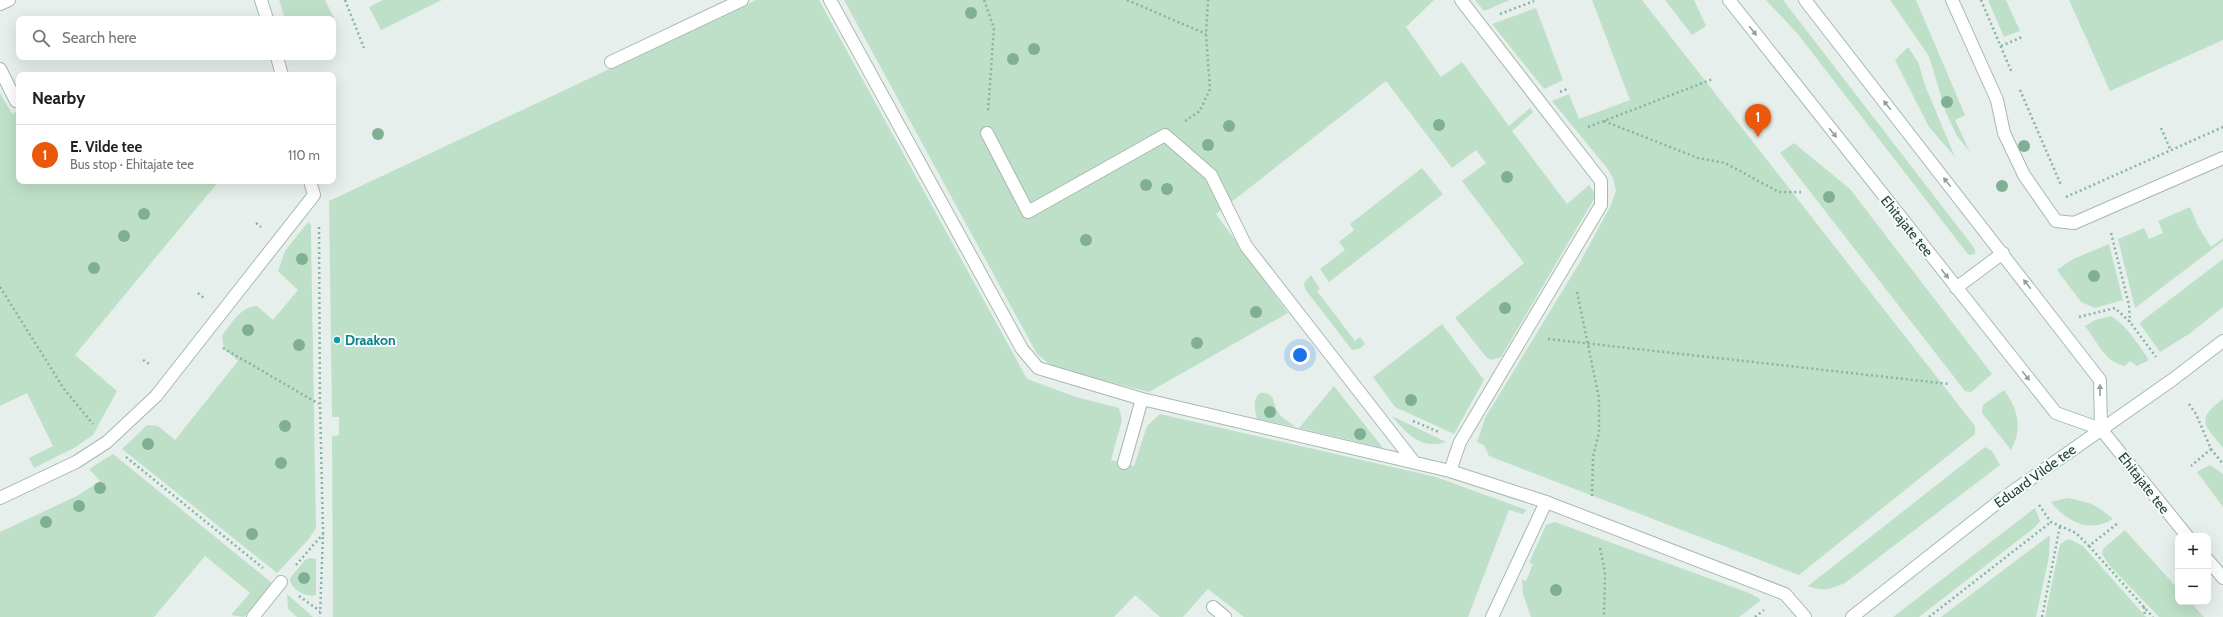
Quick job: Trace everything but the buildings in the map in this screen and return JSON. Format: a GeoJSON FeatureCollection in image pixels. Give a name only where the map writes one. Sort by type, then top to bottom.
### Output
{"type":"FeatureCollection","features":[{"type":"Feature","properties":{"kind":"street"},"geometry":{"type":"LineString","coordinates":[[0,4],[9,0]]}},
{"type":"Feature","properties":{"kind":"street"},"geometry":{"type":"LineString","coordinates":[[261,0],[265,16]]}},
{"type":"Feature","properties":{"kind":"street"},"geometry":{"type":"LineString","coordinates":[[611,62],[742,0]]}},
{"type":"Feature","properties":{"kind":"street"},"geometry":{"type":"LineString","coordinates":[[830,0],[1022,349],[1038,368],[1142,400],[1414,462],[1546,502],[1785,594],[1805,617]]}},
{"type":"Feature","properties":{"kind":"street"},"geometry":{"type":"LineString","coordinates":[[1450,472],[1460,442],[1601,205],[1601,181],[1462,0]]}},
{"type":"Feature","properties":{"kind":"street","name":"Ehitajate tee"},"geometry":{"type":"LineString","coordinates":[[1729,0],[2056,413],[2101,429],[2185,533]]}},
{"type":"Feature","properties":{"kind":"street"},"geometry":{"type":"LineString","coordinates":[[1805,0],[2003,253],[2100,380],[2101,429]]}},
{"type":"Feature","properties":{"kind":"street"},"geometry":{"type":"LineString","coordinates":[[1952,0],[1997,100],[2004,133],[2024,175],[2056,221],[2074,223],[2223,158]]}},
{"type":"Feature","properties":{"kind":"street"},"geometry":{"type":"LineString","coordinates":[[278,60],[281,72]]}},
{"type":"Feature","properties":{"kind":"street"},"geometry":{"type":"LineString","coordinates":[[0,69],[16,101]]}},
{"type":"Feature","properties":{"kind":"street"},"geometry":{"type":"LineString","coordinates":[[986,133],[1028,212],[1165,135],[1211,175],[1246,246],[1414,462]]}},
{"type":"Feature","properties":{"kind":"street"},"geometry":{"type":"LineString","coordinates":[[0,498],[76,462],[107,442],[156,396],[314,195],[311,184]]}},
{"type":"Feature","properties":{"kind":"street"},"geometry":{"type":"LineString","coordinates":[[1956,288],[2003,253]]}},
{"type":"Feature","properties":{"kind":"street","name":"Eduard Vilde tee"},"geometry":{"type":"LineString","coordinates":[[1852,617],[2002,498],[2172,380],[2223,341]]}},
{"type":"Feature","properties":{"kind":"street"},"geometry":{"type":"LineString","coordinates":[[1124,463],[1142,400]]}},
{"type":"Feature","properties":{"kind":"street"},"geometry":{"type":"LineString","coordinates":[[1492,617],[1546,502]]}},
{"type":"Feature","properties":{"kind":"street"},"geometry":{"type":"LineString","coordinates":[[2211,564],[2223,578]]}},
{"type":"Feature","properties":{"kind":"street"},"geometry":{"type":"LineString","coordinates":[[253,617],[281,582]]}},
{"type":"Feature","properties":{"kind":"street"},"geometry":{"type":"LineString","coordinates":[[1213,607],[1225,617]]}},
{"type":"Feature","properties":{"kind":"path"},"geometry":{"type":"LineString","coordinates":[[345,0],[364,48]]}},
{"type":"Feature","properties":{"kind":"path"},"geometry":{"type":"LineString","coordinates":[[984,0],[994,28],[986,133]]}},
{"type":"Feature","properties":{"kind":"path"},"geometry":{"type":"LineString","coordinates":[[1127,0],[1206,34]]}},
{"type":"Feature","properties":{"kind":"path"},"geometry":{"type":"LineString","coordinates":[[1165,135],[1200,111],[1210,89],[1206,34],[1208,0]]}},
{"type":"Feature","properties":{"kind":"path"},"geometry":{"type":"LineString","coordinates":[[1981,0],[2016,80]]}},
{"type":"Feature","properties":{"kind":"path"},"geometry":{"type":"LineString","coordinates":[[1499,14],[1534,1]]}},
{"type":"Feature","properties":{"kind":"path"},"geometry":{"type":"LineString","coordinates":[[2001,46],[2022,37]]}},
{"type":"Feature","properties":{"kind":"path"},"geometry":{"type":"LineString","coordinates":[[1565,136],[1713,79]]}},
{"type":"Feature","properties":{"kind":"path"},"geometry":{"type":"LineString","coordinates":[[2019,87],[2066,197],[2074,223]]}},
{"type":"Feature","properties":{"kind":"path"},"geometry":{"type":"LineString","coordinates":[[1604,121],[1698,158],[1725,163],[1779,192],[1800,192]]}},
{"type":"Feature","properties":{"kind":"path"},"geometry":{"type":"LineString","coordinates":[[2066,197],[2223,127]]}},
{"type":"Feature","properties":{"kind":"path"},"geometry":{"type":"LineString","coordinates":[[2161,128],[2171,150]]}},
{"type":"Feature","properties":{"kind":"path"},"geometry":{"type":"LineString","coordinates":[[314,195],[319,216],[320,404],[323,534],[320,617]]}},
{"type":"Feature","properties":{"kind":"path"},"geometry":{"type":"LineString","coordinates":[[2105,210],[2129,305],[2130,322]]}},
{"type":"Feature","properties":{"kind":"path"},"geometry":{"type":"LineString","coordinates":[[1568,262],[1575,286],[1599,398],[1599,433],[1593,457],[1592,483],[1593,521],[1605,572],[1604,617]]}},
{"type":"Feature","properties":{"kind":"path"},"geometry":{"type":"LineString","coordinates":[[2077,318],[2082,315],[2115,308],[2130,322],[2156,357]]}},
{"type":"Feature","properties":{"kind":"path"},"geometry":{"type":"LineString","coordinates":[[203,336],[320,404]]}},
{"type":"Feature","properties":{"kind":"path"},"geometry":{"type":"LineString","coordinates":[[1524,336],[1949,384]]}},
{"type":"Feature","properties":{"kind":"path"},"geometry":{"type":"LineString","coordinates":[[2189,404],[2196,414],[2211,449],[2223,464]]}},
{"type":"Feature","properties":{"kind":"path"},"geometry":{"type":"LineString","coordinates":[[1406,418],[1460,442]]}},
{"type":"Feature","properties":{"kind":"path"},"geometry":{"type":"LineString","coordinates":[[2191,466],[2211,449]]}},
{"type":"Feature","properties":{"kind":"path"},"geometry":{"type":"LineString","coordinates":[[2039,505],[2051,522],[2076,533],[2152,617]]}},
{"type":"Feature","properties":{"kind":"path"},"geometry":{"type":"LineString","coordinates":[[1929,617],[2051,522]]}},
{"type":"Feature","properties":{"kind":"path"},"geometry":{"type":"LineString","coordinates":[[2089,546],[2118,523]]}},
{"type":"Feature","properties":{"kind":"path"},"geometry":{"type":"LineString","coordinates":[[2042,617],[2060,526]]}},
{"type":"Feature","properties":{"kind":"path"},"geometry":{"type":"LineString","coordinates":[[281,582],[323,534]]}},
{"type":"Feature","properties":{"kind":"path"},"geometry":{"type":"LineString","coordinates":[[2144,607],[2145,617]]}},
{"type":"Feature","properties":{"kind":"green space"},"geometry":{"type":"Polygon","coordinates":[[[279,0],[325,0],[333,16],[284,16],[279,0]]]}},
{"type":"Feature","properties":{"kind":"green space"},"geometry":{"type":"Polygon","coordinates":[[[383,0],[442,0],[381,30],[369,7],[383,0]]]}},
{"type":"Feature","properties":{"kind":"green space"},"geometry":{"type":"Polygon","coordinates":[[[756,0],[819,0],[1027,379],[1076,397],[1119,408],[1122,420],[1111,460],[1134,466],[1147,426],[1160,414],[1436,477],[1527,510],[1523,514],[1509,510],[1468,617],[1244,617],[1208,589],[1183,617],[1160,617],[1135,595],[1114,617],[333,617],[332,436],[339,435],[339,417],[332,417],[329,201],[756,0]]]}},
{"type":"Feature","properties":{"kind":"green space"},"geometry":{"type":"Polygon","coordinates":[[[844,0],[1434,0],[1406,27],[1441,77],[1462,62],[1509,126],[1530,108],[1533,112],[1512,131],[1567,204],[1589,185],[1594,192],[1594,199],[1501,357],[1492,360],[1487,358],[1455,318],[1524,263],[1462,181],[1486,163],[1476,150],[1452,168],[1386,81],[1216,214],[1288,313],[1149,392],[1054,368],[1037,354],[844,0]]]}},
{"type":"Feature","properties":{"kind":"green space"},"geometry":{"type":"Polygon","coordinates":[[[1475,0],[1510,0],[1484,11],[1475,0]]]}},
{"type":"Feature","properties":{"kind":"green space"},"geometry":{"type":"Polygon","coordinates":[[[1592,0],[1642,0],[1975,426],[1975,434],[1799,575],[1489,456],[1484,445],[1477,442],[1485,418],[1580,262],[1610,207],[1616,191],[1613,178],[1607,168],[1552,101],[1569,94],[1579,119],[1630,100],[1592,0]]]}},
{"type":"Feature","properties":{"kind":"green space"},"geometry":{"type":"Polygon","coordinates":[[[1665,0],[1694,0],[1706,26],[1692,35],[1665,0]]]}},
{"type":"Feature","properties":{"kind":"green space"},"geometry":{"type":"Polygon","coordinates":[[[1766,0],[1783,0],[1975,249],[1975,254],[1969,255],[1967,253],[1797,33],[1766,0]]]}},
{"type":"Feature","properties":{"kind":"green space"},"geometry":{"type":"Polygon","coordinates":[[[1890,0],[1916,0],[1965,115],[1955,120],[1970,152],[1957,136],[1946,113],[1929,56],[1890,0]]]}},
{"type":"Feature","properties":{"kind":"green space"},"geometry":{"type":"Polygon","coordinates":[[[1988,0],[2006,0],[2020,31],[2004,37],[1988,0]]]}},
{"type":"Feature","properties":{"kind":"green space"},"geometry":{"type":"Polygon","coordinates":[[[2069,0],[2223,0],[2223,40],[2110,91],[2069,0]]]}},
{"type":"Feature","properties":{"kind":"green space"},"geometry":{"type":"Polygon","coordinates":[[[1536,8],[1563,80],[1544,89],[1492,24],[1536,8]]]}},
{"type":"Feature","properties":{"kind":"green space"},"geometry":{"type":"Polygon","coordinates":[[[1908,47],[1918,62],[1926,88],[1955,157],[1929,127],[1895,60],[1908,47]]]}},
{"type":"Feature","properties":{"kind":"green space"},"geometry":{"type":"Polygon","coordinates":[[[0,93],[12,114],[16,112],[16,184],[217,184],[75,355],[117,391],[93,435],[74,448],[34,468],[29,458],[53,446],[27,393],[0,406],[0,93]]]}},
{"type":"Feature","properties":{"kind":"green space"},"geometry":{"type":"Polygon","coordinates":[[[1794,143],[1850,189],[1992,374],[1971,392],[1965,391],[1780,153],[1794,143]]]}},
{"type":"Feature","properties":{"kind":"green space"},"geometry":{"type":"Polygon","coordinates":[[[1422,168],[1443,194],[1329,282],[1320,269],[1345,250],[1339,242],[1354,230],[1350,224],[1422,168]]]}},
{"type":"Feature","properties":{"kind":"green space"},"geometry":{"type":"Polygon","coordinates":[[[2190,207],[2198,226],[2211,247],[2223,238],[2223,241],[2135,308],[2118,239],[2144,228],[2149,239],[2163,233],[2158,221],[2190,207]]]}},
{"type":"Feature","properties":{"kind":"green space"},"geometry":{"type":"Polygon","coordinates":[[[308,222],[311,225],[316,528],[308,540],[277,573],[122,449],[147,425],[158,426],[175,440],[238,361],[224,349],[222,336],[236,317],[246,309],[257,306],[273,320],[298,290],[278,271],[285,251],[308,222]]]}},
{"type":"Feature","properties":{"kind":"green space"},"geometry":{"type":"Polygon","coordinates":[[[2109,244],[2123,300],[2095,308],[2081,302],[2057,270],[2073,259],[2109,244]]]}},
{"type":"Feature","properties":{"kind":"green space"},"geometry":{"type":"Polygon","coordinates":[[[2223,259],[2223,307],[2189,334],[2160,352],[2140,324],[2142,321],[2223,259]]]}},
{"type":"Feature","properties":{"kind":"green space"},"geometry":{"type":"Polygon","coordinates":[[[1311,275],[1320,289],[1317,291],[1355,341],[1360,337],[1365,344],[1359,349],[1352,350],[1305,289],[1304,283],[1311,275]]]}},
{"type":"Feature","properties":{"kind":"green space"},"geometry":{"type":"Polygon","coordinates":[[[2111,316],[2123,325],[2149,360],[2137,366],[2130,361],[2125,366],[2112,361],[2107,356],[2085,326],[2095,320],[2111,316]]]}},
{"type":"Feature","properties":{"kind":"green space"},"geometry":{"type":"Polygon","coordinates":[[[1442,324],[1484,380],[1454,434],[1395,407],[1373,377],[1442,324]]]}},
{"type":"Feature","properties":{"kind":"green space"},"geometry":{"type":"Polygon","coordinates":[[[1334,386],[1383,448],[1299,428],[1334,386]]]}},
{"type":"Feature","properties":{"kind":"green space"},"geometry":{"type":"Polygon","coordinates":[[[2004,390],[2013,404],[2018,426],[2015,442],[2011,450],[1982,413],[1983,405],[2004,390]]]}},
{"type":"Feature","properties":{"kind":"green space"},"geometry":{"type":"Polygon","coordinates":[[[1260,393],[1269,394],[1273,398],[1279,414],[1296,427],[1257,419],[1255,402],[1260,393]]]}},
{"type":"Feature","properties":{"kind":"green space"},"geometry":{"type":"Polygon","coordinates":[[[2223,399],[2223,448],[2211,433],[2205,422],[2209,412],[2223,399]]]}},
{"type":"Feature","properties":{"kind":"green space"},"geometry":{"type":"Polygon","coordinates":[[[1392,416],[1446,442],[1429,444],[1415,439],[1403,429],[1392,416]]]}},
{"type":"Feature","properties":{"kind":"green space"},"geometry":{"type":"Polygon","coordinates":[[[1985,447],[1992,451],[2000,465],[1845,583],[1827,589],[1818,589],[1808,586],[1985,447]]]}},
{"type":"Feature","properties":{"kind":"green space"},"geometry":{"type":"Polygon","coordinates":[[[113,454],[272,583],[244,617],[231,615],[250,593],[205,556],[154,617],[0,617],[0,532],[77,496],[100,481],[89,469],[113,454]]]}},
{"type":"Feature","properties":{"kind":"green space"},"geometry":{"type":"Polygon","coordinates":[[[2210,465],[2223,474],[2223,507],[2197,472],[2210,465]]]}},
{"type":"Feature","properties":{"kind":"green space"},"geometry":{"type":"Polygon","coordinates":[[[2067,498],[2092,504],[2113,519],[2095,525],[2087,525],[2071,520],[2051,502],[2067,498]]]}},
{"type":"Feature","properties":{"kind":"green space"},"geometry":{"type":"Polygon","coordinates":[[[2035,508],[2040,521],[2034,528],[1919,617],[1893,617],[2035,508]]]}},
{"type":"Feature","properties":{"kind":"green space"},"geometry":{"type":"Polygon","coordinates":[[[1555,522],[1749,593],[1759,598],[1760,601],[1739,617],[1531,617],[1523,594],[1522,580],[1526,581],[1533,564],[1529,563],[1546,525],[1555,522]]]}},
{"type":"Feature","properties":{"kind":"green space"},"geometry":{"type":"Polygon","coordinates":[[[2125,530],[2175,586],[2175,605],[2193,605],[2204,617],[2159,617],[2110,566],[2102,554],[2103,549],[2125,530]]]}},
{"type":"Feature","properties":{"kind":"green space"},"geometry":{"type":"Polygon","coordinates":[[[2050,535],[2049,557],[2036,617],[1941,617],[2050,535]]]}},
{"type":"Feature","properties":{"kind":"green space"},"geometry":{"type":"Polygon","coordinates":[[[2069,539],[2083,546],[2146,617],[2045,617],[2060,544],[2069,539]]]}},
{"type":"Feature","properties":{"kind":"green space"},"geometry":{"type":"Polygon","coordinates":[[[310,558],[316,559],[316,595],[312,596],[299,592],[293,586],[290,578],[305,560],[310,558]]]}},
{"type":"Feature","properties":{"kind":"green space"},"geometry":{"type":"Polygon","coordinates":[[[287,594],[313,617],[297,617],[288,609],[287,594]]]}},
{"type":"Feature","properties":{"kind":"place","name":"E. Vilde tee"},"geometry":{"type":"Point","coordinates":[1758,137]}},
{"type":"Feature","properties":{"kind":"place","name":"Draakon"},"geometry":{"type":"Point","coordinates":[337,340]}}]}
